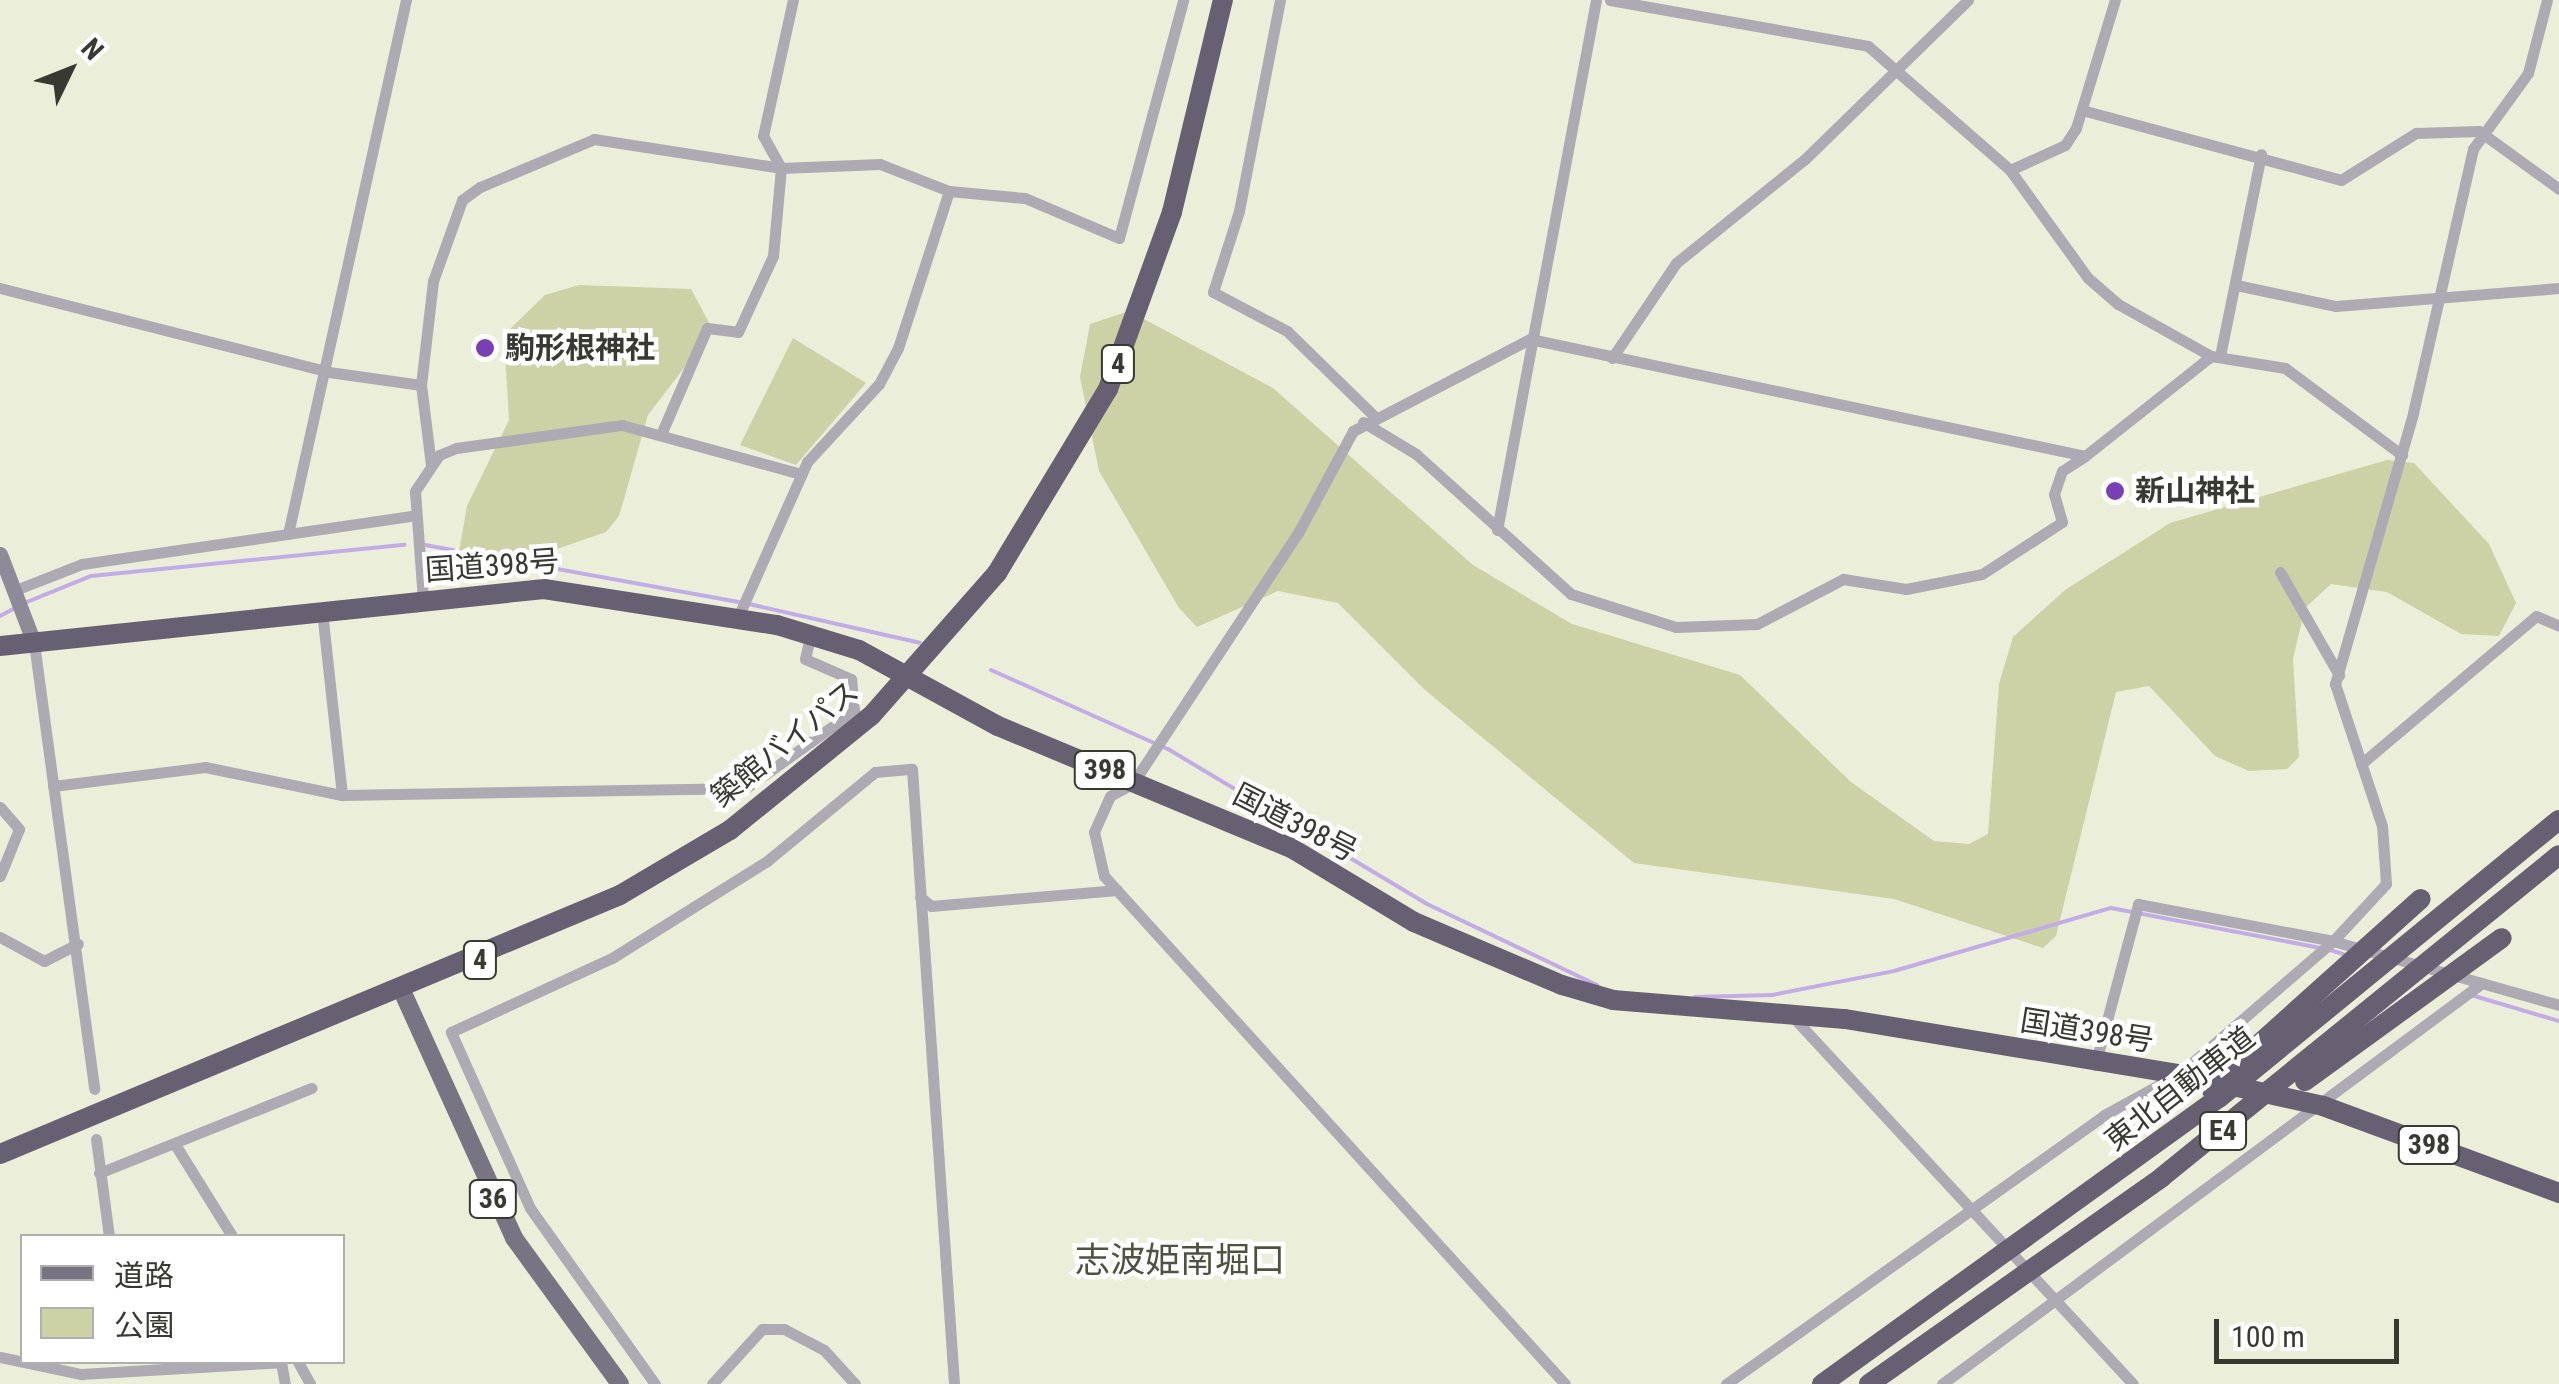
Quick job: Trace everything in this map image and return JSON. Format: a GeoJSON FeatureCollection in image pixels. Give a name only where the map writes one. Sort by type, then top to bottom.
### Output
{"type":"FeatureCollection","features":[{"type":"Feature","properties":{"kind":"highway","name":"築館バイパス"},"geometry":{"type":"LineString","coordinates":[[0,1154],[403,993],[670,868],[786,790],[908,678],[1030,526],[1108,389],[1167,229],[1223,0]]}},
{"type":"Feature","properties":{"kind":"highway","name":"国道398号"},"geometry":{"type":"LineString","coordinates":[[0,646],[423,600],[586,591],[740,612],[811,634],[1133,783],[1293,850],[1414,922],[1562,984],[1613,1000],[1793,1017],[2184,1077],[2298,1100],[2559,1194]]}},
{"type":"Feature","properties":{"kind":"highway","name":"東北自動車道"},"geometry":{"type":"LineString","coordinates":[[1822,1384],[2118,1175],[2559,820]]}},
{"type":"Feature","properties":{"kind":"highway","name":"東北自動車道"},"geometry":{"type":"LineString","coordinates":[[1869,1384],[2162,1178],[2559,855]]}},
{"type":"Feature","properties":{"kind":"highway"},"geometry":{"type":"LineString","coordinates":[[2118,1175],[2421,899]]}},
{"type":"Feature","properties":{"kind":"highway"},"geometry":{"type":"LineString","coordinates":[[2162,1178],[2502,938]]}},
{"type":"Feature","properties":{"kind":"main road","name":"36"},"geometry":{"type":"LineString","coordinates":[[403,993],[514,1238],[620,1384]]}},
{"type":"Feature","properties":{"kind":"street"},"geometry":{"type":"LineString","coordinates":[[288,534],[330,372],[406,0]]}},
{"type":"Feature","properties":{"kind":"street"},"geometry":{"type":"LineString","coordinates":[[662,432],[707,328],[738,332],[750,314],[773,256],[781,168],[764,136],[793,0]]}},
{"type":"Feature","properties":{"kind":"street"},"geometry":{"type":"LineString","coordinates":[[423,600],[412,516],[432,465],[420,385],[433,281],[462,200],[480,187],[594,140],[781,168],[880,164],[949,191],[1025,198],[1119,238],[1183,0]]}},
{"type":"Feature","properties":{"kind":"street"},"geometry":{"type":"LineString","coordinates":[[1280,0],[1239,211],[1213,292],[1287,331],[1369,420],[1416,454],[1497,530],[1598,608],[1676,627],[1757,624],[1843,579],[1906,589],[1982,574],[2062,522],[2054,494],[2062,471],[2215,356],[2236,285],[2261,154]]}},
{"type":"Feature","properties":{"kind":"street"},"geometry":{"type":"LineString","coordinates":[[1497,530],[1596,0]]}},
{"type":"Feature","properties":{"kind":"street"},"geometry":{"type":"LineString","coordinates":[[1610,0],[1721,26],[1844,38],[1897,65],[2010,170],[2088,278],[2215,356],[2285,368],[2402,454]]}},
{"type":"Feature","properties":{"kind":"street"},"geometry":{"type":"LineString","coordinates":[[1612,358],[1676,263],[1806,159],[1897,65],[1968,0]]}},
{"type":"Feature","properties":{"kind":"street"},"geometry":{"type":"LineString","coordinates":[[2010,170],[2065,145],[2082,110],[2115,0]]}},
{"type":"Feature","properties":{"kind":"street"},"geometry":{"type":"LineString","coordinates":[[1726,1384],[1981,1219],[2104,1115],[2184,1077],[2331,943],[2386,884],[2382,826],[2342,716],[2339,675],[2402,454],[2479,132],[2528,73],[2546,0]]}},
{"type":"Feature","properties":{"kind":"street"},"geometry":{"type":"LineString","coordinates":[[2082,110],[2261,154],[2340,180],[2416,133],[2479,132],[2559,188]]}},
{"type":"Feature","properties":{"kind":"street"},"geometry":{"type":"LineString","coordinates":[[740,612],[801,474],[879,384],[949,191]]}},
{"type":"Feature","properties":{"kind":"street"},"geometry":{"type":"LineString","coordinates":[[2236,285],[2336,306],[2559,288]]}},
{"type":"Feature","properties":{"kind":"street"},"geometry":{"type":"LineString","coordinates":[[0,288],[330,372],[420,385]]}},
{"type":"Feature","properties":{"kind":"street"},"geometry":{"type":"LineString","coordinates":[[1565,1384],[1117,890],[1093,852],[1094,832],[1110,796],[1133,783],[1369,420],[1530,339],[2085,456]]}},
{"type":"Feature","properties":{"kind":"street"},"geometry":{"type":"LineString","coordinates":[[432,465],[456,448],[542,433],[622,425],[662,432],[801,474]]}},
{"type":"Feature","properties":{"kind":"street"},"geometry":{"type":"LineString","coordinates":[[13,586],[82,564],[412,516]]}},
{"type":"Feature","properties":{"kind":"street"},"geometry":{"type":"LineString","coordinates":[[0,554],[31,618],[78,944],[94,1089]]}},
{"type":"Feature","properties":{"kind":"street"},"geometry":{"type":"LineString","coordinates":[[2280,572],[2339,675]]}},
{"type":"Feature","properties":{"kind":"street"},"geometry":{"type":"LineString","coordinates":[[322,611],[342,795]]}},
{"type":"Feature","properties":{"kind":"street"},"geometry":{"type":"LineString","coordinates":[[2361,764],[2536,616],[2559,626]]}},
{"type":"Feature","properties":{"kind":"street"},"geometry":{"type":"LineString","coordinates":[[53,786],[204,767],[342,795],[510,799],[763,783],[854,711],[851,679],[805,659],[811,634]]}},
{"type":"Feature","properties":{"kind":"street"},"geometry":{"type":"LineString","coordinates":[[655,1384],[530,1208],[451,1032],[612,958],[767,862],[875,772],[912,769],[954,1384]]}},
{"type":"Feature","properties":{"kind":"street"},"geometry":{"type":"LineString","coordinates":[[0,807],[19,830],[0,876]]}},
{"type":"Feature","properties":{"kind":"street"},"geometry":{"type":"LineString","coordinates":[[920,897],[931,906],[1117,890]]}},
{"type":"Feature","properties":{"kind":"street"},"geometry":{"type":"LineString","coordinates":[[2095,1065],[2137,908],[2351,945],[2462,982],[2559,1006]]}},
{"type":"Feature","properties":{"kind":"street"},"geometry":{"type":"LineString","coordinates":[[0,938],[44,961],[78,944]]}},
{"type":"Feature","properties":{"kind":"street"},"geometry":{"type":"LineString","coordinates":[[1942,1384],[2323,1106],[2478,986]]}},
{"type":"Feature","properties":{"kind":"street"},"geometry":{"type":"LineString","coordinates":[[1793,1017],[2133,1384]]}},
{"type":"Feature","properties":{"kind":"street"},"geometry":{"type":"LineString","coordinates":[[100,1173],[176,1146],[312,1088]]}},
{"type":"Feature","properties":{"kind":"street"},"geometry":{"type":"LineString","coordinates":[[96,1139],[109,1234]]}},
{"type":"Feature","properties":{"kind":"street"},"geometry":{"type":"LineString","coordinates":[[176,1146],[231,1234]]}},
{"type":"Feature","properties":{"kind":"street"},"geometry":{"type":"LineString","coordinates":[[712,1384],[762,1329],[824,1350],[855,1384]]}},
{"type":"Feature","properties":{"kind":"street"},"geometry":{"type":"LineString","coordinates":[[33,1364],[81,1374],[128,1367],[220,1364]]}},
{"type":"Feature","properties":{"kind":"green space"},"geometry":{"type":"Polygon","coordinates":[[[579,285],[691,289],[713,330],[648,415],[619,516],[606,532],[453,585],[467,506],[509,420],[504,335],[545,295],[579,285]]]}},
{"type":"Feature","properties":{"kind":"green space"},"geometry":{"type":"Polygon","coordinates":[[[1129,311],[1273,388],[1473,565],[1572,624],[1740,675],[1851,782],[1934,841],[1969,844],[1988,834],[1999,684],[2013,637],[2065,590],[2170,523],[2387,460],[2414,463],[2489,544],[2516,603],[2499,636],[2461,634],[2387,592],[2331,584],[2305,608],[2293,659],[2299,757],[2287,769],[2249,771],[2215,756],[2149,686],[2116,692],[2056,936],[2043,948],[1894,899],[1634,863],[1425,690],[1338,603],[1278,591],[1197,627],[1179,608],[1099,471],[1080,377],[1090,324],[1129,311]]]}},
{"type":"Feature","properties":{"kind":"green space"},"geometry":{"type":"Polygon","coordinates":[[[793,338],[866,383],[796,465],[740,445],[793,338]]]}},
{"type":"Feature","properties":{"kind":"waterway"},"geometry":{"type":"LineString","coordinates":[[22,604],[91,576],[404,545]]}},
{"type":"Feature","properties":{"kind":"waterway"},"geometry":{"type":"LineString","coordinates":[[425,545],[740,602]]}},
{"type":"Feature","properties":{"kind":"waterway"},"geometry":{"type":"LineString","coordinates":[[749,604],[920,643]]}},
{"type":"Feature","properties":{"kind":"waterway"},"geometry":{"type":"LineString","coordinates":[[0,616],[13,609]]}},
{"type":"Feature","properties":{"kind":"waterway"},"geometry":{"type":"LineString","coordinates":[[991,670],[1168,749],[1425,903],[1597,985]]}},
{"type":"Feature","properties":{"kind":"waterway"},"geometry":{"type":"LineString","coordinates":[[1695,997],[1772,995],[1894,971],[2111,908],[2320,948]]}},
{"type":"Feature","properties":{"kind":"waterway"},"geometry":{"type":"LineString","coordinates":[[2330,950],[2343,954]]}},
{"type":"Feature","properties":{"kind":"waterway"},"geometry":{"type":"LineString","coordinates":[[2471,995],[2559,1021]]}},
{"type":"Feature","properties":{"kind":"place","name":"駒形根神社"},"geometry":{"type":"Point","coordinates":[485,348]}},
{"type":"Feature","properties":{"kind":"place","name":"新山神社"},"geometry":{"type":"Point","coordinates":[2115,491]}},
{"type":"Feature","properties":{"kind":"district","name":"志波姫南堀口"},"geometry":{"type":"Point","coordinates":[1180,1261]}}]}
